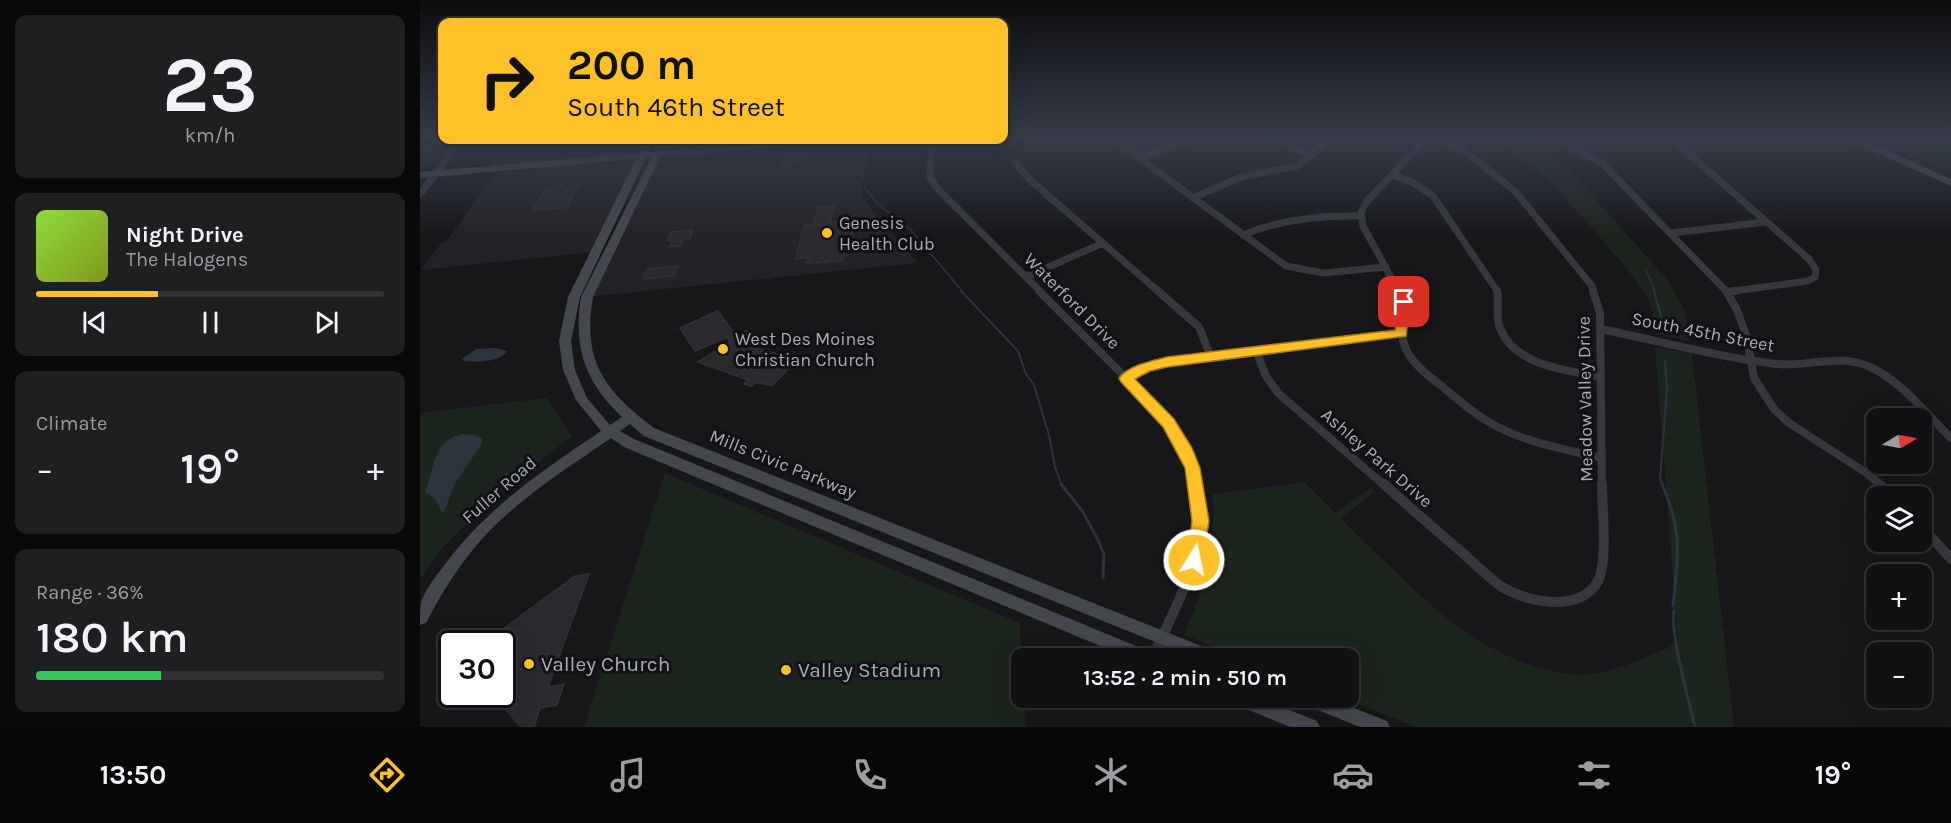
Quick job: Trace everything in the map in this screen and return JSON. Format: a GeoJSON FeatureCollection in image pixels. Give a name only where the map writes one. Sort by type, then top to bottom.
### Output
{"type":"FeatureCollection","features":[{"type":"Feature","properties":{"kind":"main road"},"geometry":{"type":"LineString","coordinates":[[420,175],[469,171]]}},
{"type":"Feature","properties":{"kind":"main road"},"geometry":{"type":"LineString","coordinates":[[634,171],[580,282],[567,323],[566,355],[574,385],[592,414],[611,432],[629,443],[1123,648]]}},
{"type":"Feature","properties":{"kind":"main road","name":"Mills Civic Parkway"},"geometry":{"type":"LineString","coordinates":[[649,171],[587,297],[584,311],[583,335],[594,376],[612,401],[630,418],[649,432],[1188,648]]}},
{"type":"Feature","properties":{"kind":"main road"},"geometry":{"type":"LineString","coordinates":[[1926,171],[1951,183]]}},
{"type":"Feature","properties":{"kind":"main road","name":"Fuller Road"},"geometry":{"type":"LineString","coordinates":[[420,618],[450,566],[494,516],[550,471],[630,418]]}},
{"type":"Feature","properties":{"kind":"main road"},"geometry":{"type":"LineString","coordinates":[[1264,708],[1311,727]]}},
{"type":"Feature","properties":{"kind":"main road"},"geometry":{"type":"LineString","coordinates":[[1334,708],[1381,727]]}},
{"type":"Feature","properties":{"kind":"street"},"geometry":{"type":"LineString","coordinates":[[420,194],[438,171]]}},
{"type":"Feature","properties":{"kind":"street","name":"Waterford Drive"},"geometry":{"type":"LineString","coordinates":[[930,171],[932,182],[1158,410],[1178,437],[1192,468],[1200,521],[1194,560],[1156,648]]}},
{"type":"Feature","properties":{"kind":"street"},"geometry":{"type":"LineString","coordinates":[[1022,171],[1199,327],[1206,339],[1210,357]]}},
{"type":"Feature","properties":{"kind":"street"},"geometry":{"type":"LineString","coordinates":[[1156,171],[1286,266],[1302,272],[1320,274],[1386,267]]}},
{"type":"Feature","properties":{"kind":"street"},"geometry":{"type":"LineString","coordinates":[[1193,198],[1241,177],[1279,171]]}},
{"type":"Feature","properties":{"kind":"street"},"geometry":{"type":"LineString","coordinates":[[1396,171],[1366,201],[1360,216],[1404,302],[1401,333],[1407,351],[1420,369],[1485,420],[1529,440],[1602,458]]}},
{"type":"Feature","properties":{"kind":"street","name":"Meadow Valley Drive"},"geometry":{"type":"LineString","coordinates":[[1490,171],[1515,191],[1592,286],[1600,304],[1603,567],[1595,586],[1577,599],[1554,603],[1526,599],[1491,579]]}},
{"type":"Feature","properties":{"kind":"street"},"geometry":{"type":"LineString","coordinates":[[1610,171],[1727,292],[1737,310],[1754,378],[1774,409],[1798,430],[1868,474],[1881,486]]}},
{"type":"Feature","properties":{"kind":"street"},"geometry":{"type":"LineString","coordinates":[[1708,171],[1809,259],[1817,273],[1808,281],[1727,292]]}},
{"type":"Feature","properties":{"kind":"street"},"geometry":{"type":"LineString","coordinates":[[1392,175],[1422,187],[1437,201],[1497,290],[1500,304],[1498,324],[1511,345],[1539,362],[1601,377]]}},
{"type":"Feature","properties":{"kind":"street"},"geometry":{"type":"LineString","coordinates":[[1243,235],[1268,223],[1337,215],[1360,216]]}},
{"type":"Feature","properties":{"kind":"street"},"geometry":{"type":"LineString","coordinates":[[1672,233],[1766,222]]}},
{"type":"Feature","properties":{"kind":"street"},"geometry":{"type":"LineString","coordinates":[[1026,277],[1103,243]]}},
{"type":"Feature","properties":{"kind":"street","name":"South 45th Street"},"geometry":{"type":"LineString","coordinates":[[1601,329],[1751,361],[1784,365],[1852,361],[1883,375],[1951,438]]}},
{"type":"Feature","properties":{"kind":"street"},"geometry":{"type":"LineString","coordinates":[[1126,378],[1157,364],[1401,333]]}},
{"type":"Feature","properties":{"kind":"street","name":"Ashley Park Drive"},"geometry":{"type":"LineString","coordinates":[[1257,351],[1266,376],[1278,393],[1491,579]]}},
{"type":"Feature","properties":{"kind":"street"},"geometry":{"type":"LineString","coordinates":[[1932,538],[1951,559]]}},
{"type":"Feature","properties":{"kind":"shaded area"},"geometry":{"type":"Polygon","coordinates":[[[497,171],[635,171],[594,252],[421,270],[442,242],[447,241],[497,171]]]}},
{"type":"Feature","properties":{"kind":"shaded area"},"geometry":{"type":"Polygon","coordinates":[[[649,171],[865,171],[861,196],[918,263],[587,297],[649,171]]]}},
{"type":"Feature","properties":{"kind":"shaded area"},"geometry":{"type":"Polygon","coordinates":[[[1536,171],[1570,171],[1666,278],[1685,311],[1690,341],[1654,334],[1653,314],[1648,299],[1628,270],[1554,184],[1536,171]]]}},
{"type":"Feature","properties":{"kind":"shaded area"},"geometry":{"type":"Polygon","coordinates":[[[1655,347],[1692,354],[1734,727],[1416,727],[1359,705],[1359,648],[1217,648],[1184,635],[1208,566],[1213,532],[1212,494],[1304,482],[1335,513],[1371,488],[1375,491],[1341,519],[1436,609],[1489,646],[1517,660],[1548,670],[1584,675],[1621,667],[1678,643],[1655,347]]]}},
{"type":"Feature","properties":{"kind":"shaded area"},"geometry":{"type":"Polygon","coordinates":[[[495,348],[507,351],[498,358],[487,361],[475,362],[462,359],[476,349],[495,348]]]}},
{"type":"Feature","properties":{"kind":"shaded area"},"geometry":{"type":"Polygon","coordinates":[[[547,398],[572,436],[484,506],[442,548],[420,579],[420,413],[547,398]]]}},
{"type":"Feature","properties":{"kind":"shaded area"},"geometry":{"type":"Polygon","coordinates":[[[462,434],[475,435],[482,439],[482,444],[455,483],[443,514],[435,499],[425,492],[440,449],[452,437],[462,434]]]}},
{"type":"Feature","properties":{"kind":"shaded area"},"geometry":{"type":"Polygon","coordinates":[[[665,473],[1020,623],[1021,648],[1011,648],[1011,708],[1024,708],[1025,727],[584,727],[665,473]]]}},
{"type":"Feature","properties":{"kind":"building"},"geometry":{"type":"Polygon","coordinates":[[[562,184],[560,186],[579,185],[568,206],[533,210],[547,188],[562,184]]]}},
{"type":"Feature","properties":{"kind":"building","name":"Genesis Health Club"},"geometry":{"type":"Polygon","coordinates":[[[834,206],[830,222],[854,220],[851,241],[847,242],[843,260],[807,264],[809,257],[796,259],[804,225],[814,224],[818,207],[834,206]]]}},
{"type":"Feature","properties":{"kind":"building"},"geometry":{"type":"Polygon","coordinates":[[[693,230],[690,239],[683,239],[680,246],[670,247],[673,240],[668,241],[671,232],[693,230]]]}},
{"type":"Feature","properties":{"kind":"building"},"geometry":{"type":"Polygon","coordinates":[[[678,266],[674,276],[643,279],[647,269],[678,266]]]}},
{"type":"Feature","properties":{"kind":"building","name":"West Des Moines Christian Church"},"geometry":{"type":"Polygon","coordinates":[[[718,311],[737,337],[746,331],[763,341],[754,348],[798,359],[772,386],[756,382],[752,386],[744,384],[748,380],[698,362],[730,342],[727,337],[695,351],[680,328],[718,311]]]}},
{"type":"Feature","properties":{"kind":"building","name":"Valley Church"},"geometry":{"type":"Polygon","coordinates":[[[589,574],[548,687],[564,684],[557,705],[540,708],[534,727],[521,727],[504,708],[516,708],[516,630],[502,630],[575,576],[589,574]]]}},
{"type":"Feature","properties":{"kind":"waterway"},"geometry":{"type":"LineString","coordinates":[[865,188],[878,204],[910,229],[963,292]]}},
{"type":"Feature","properties":{"kind":"waterway"},"geometry":{"type":"LineString","coordinates":[[1646,270],[1655,292]]}},
{"type":"Feature","properties":{"kind":"waterway"},"geometry":{"type":"LineString","coordinates":[[961,291],[1018,351],[1026,374],[1034,385],[1061,485]]}},
{"type":"Feature","properties":{"kind":"waterway"},"geometry":{"type":"LineString","coordinates":[[1654,291],[1663,324]]}},
{"type":"Feature","properties":{"kind":"waterway"},"geometry":{"type":"LineString","coordinates":[[1663,486],[1660,479],[1667,389],[1665,361]]}},
{"type":"Feature","properties":{"kind":"waterway"},"geometry":{"type":"LineString","coordinates":[[1662,484],[1669,501],[1676,531],[1677,559],[1673,606]]}},
{"type":"Feature","properties":{"kind":"waterway"},"geometry":{"type":"LineString","coordinates":[[1061,485],[1083,512],[1098,540],[1104,555],[1103,578]]}},
{"type":"Feature","properties":{"kind":"waterway"},"geometry":{"type":"LineString","coordinates":[[1674,610],[1677,651],[1695,727]]}},
{"type":"Feature","properties":{"kind":"place","name":"Genesis Health Club"},"geometry":{"type":"Point","coordinates":[827,233]}},
{"type":"Feature","properties":{"kind":"place","name":"West Des Moines Christian Church"},"geometry":{"type":"Point","coordinates":[723,349]}},
{"type":"Feature","properties":{"kind":"place","name":"Valley Church"},"geometry":{"type":"Point","coordinates":[529,664]}},
{"type":"Feature","properties":{"kind":"place","name":"Valley Stadium"},"geometry":{"type":"Point","coordinates":[786,670]}},
{"type":"Feature","properties":{"kind":"route"},"geometry":{"type":"LineString","coordinates":[[1194,560],[1199,541],[1200,521],[1192,468],[1178,437],[1168,423],[1126,378],[1146,368],[1167,362],[1401,333],[1404,302]]}}]}
